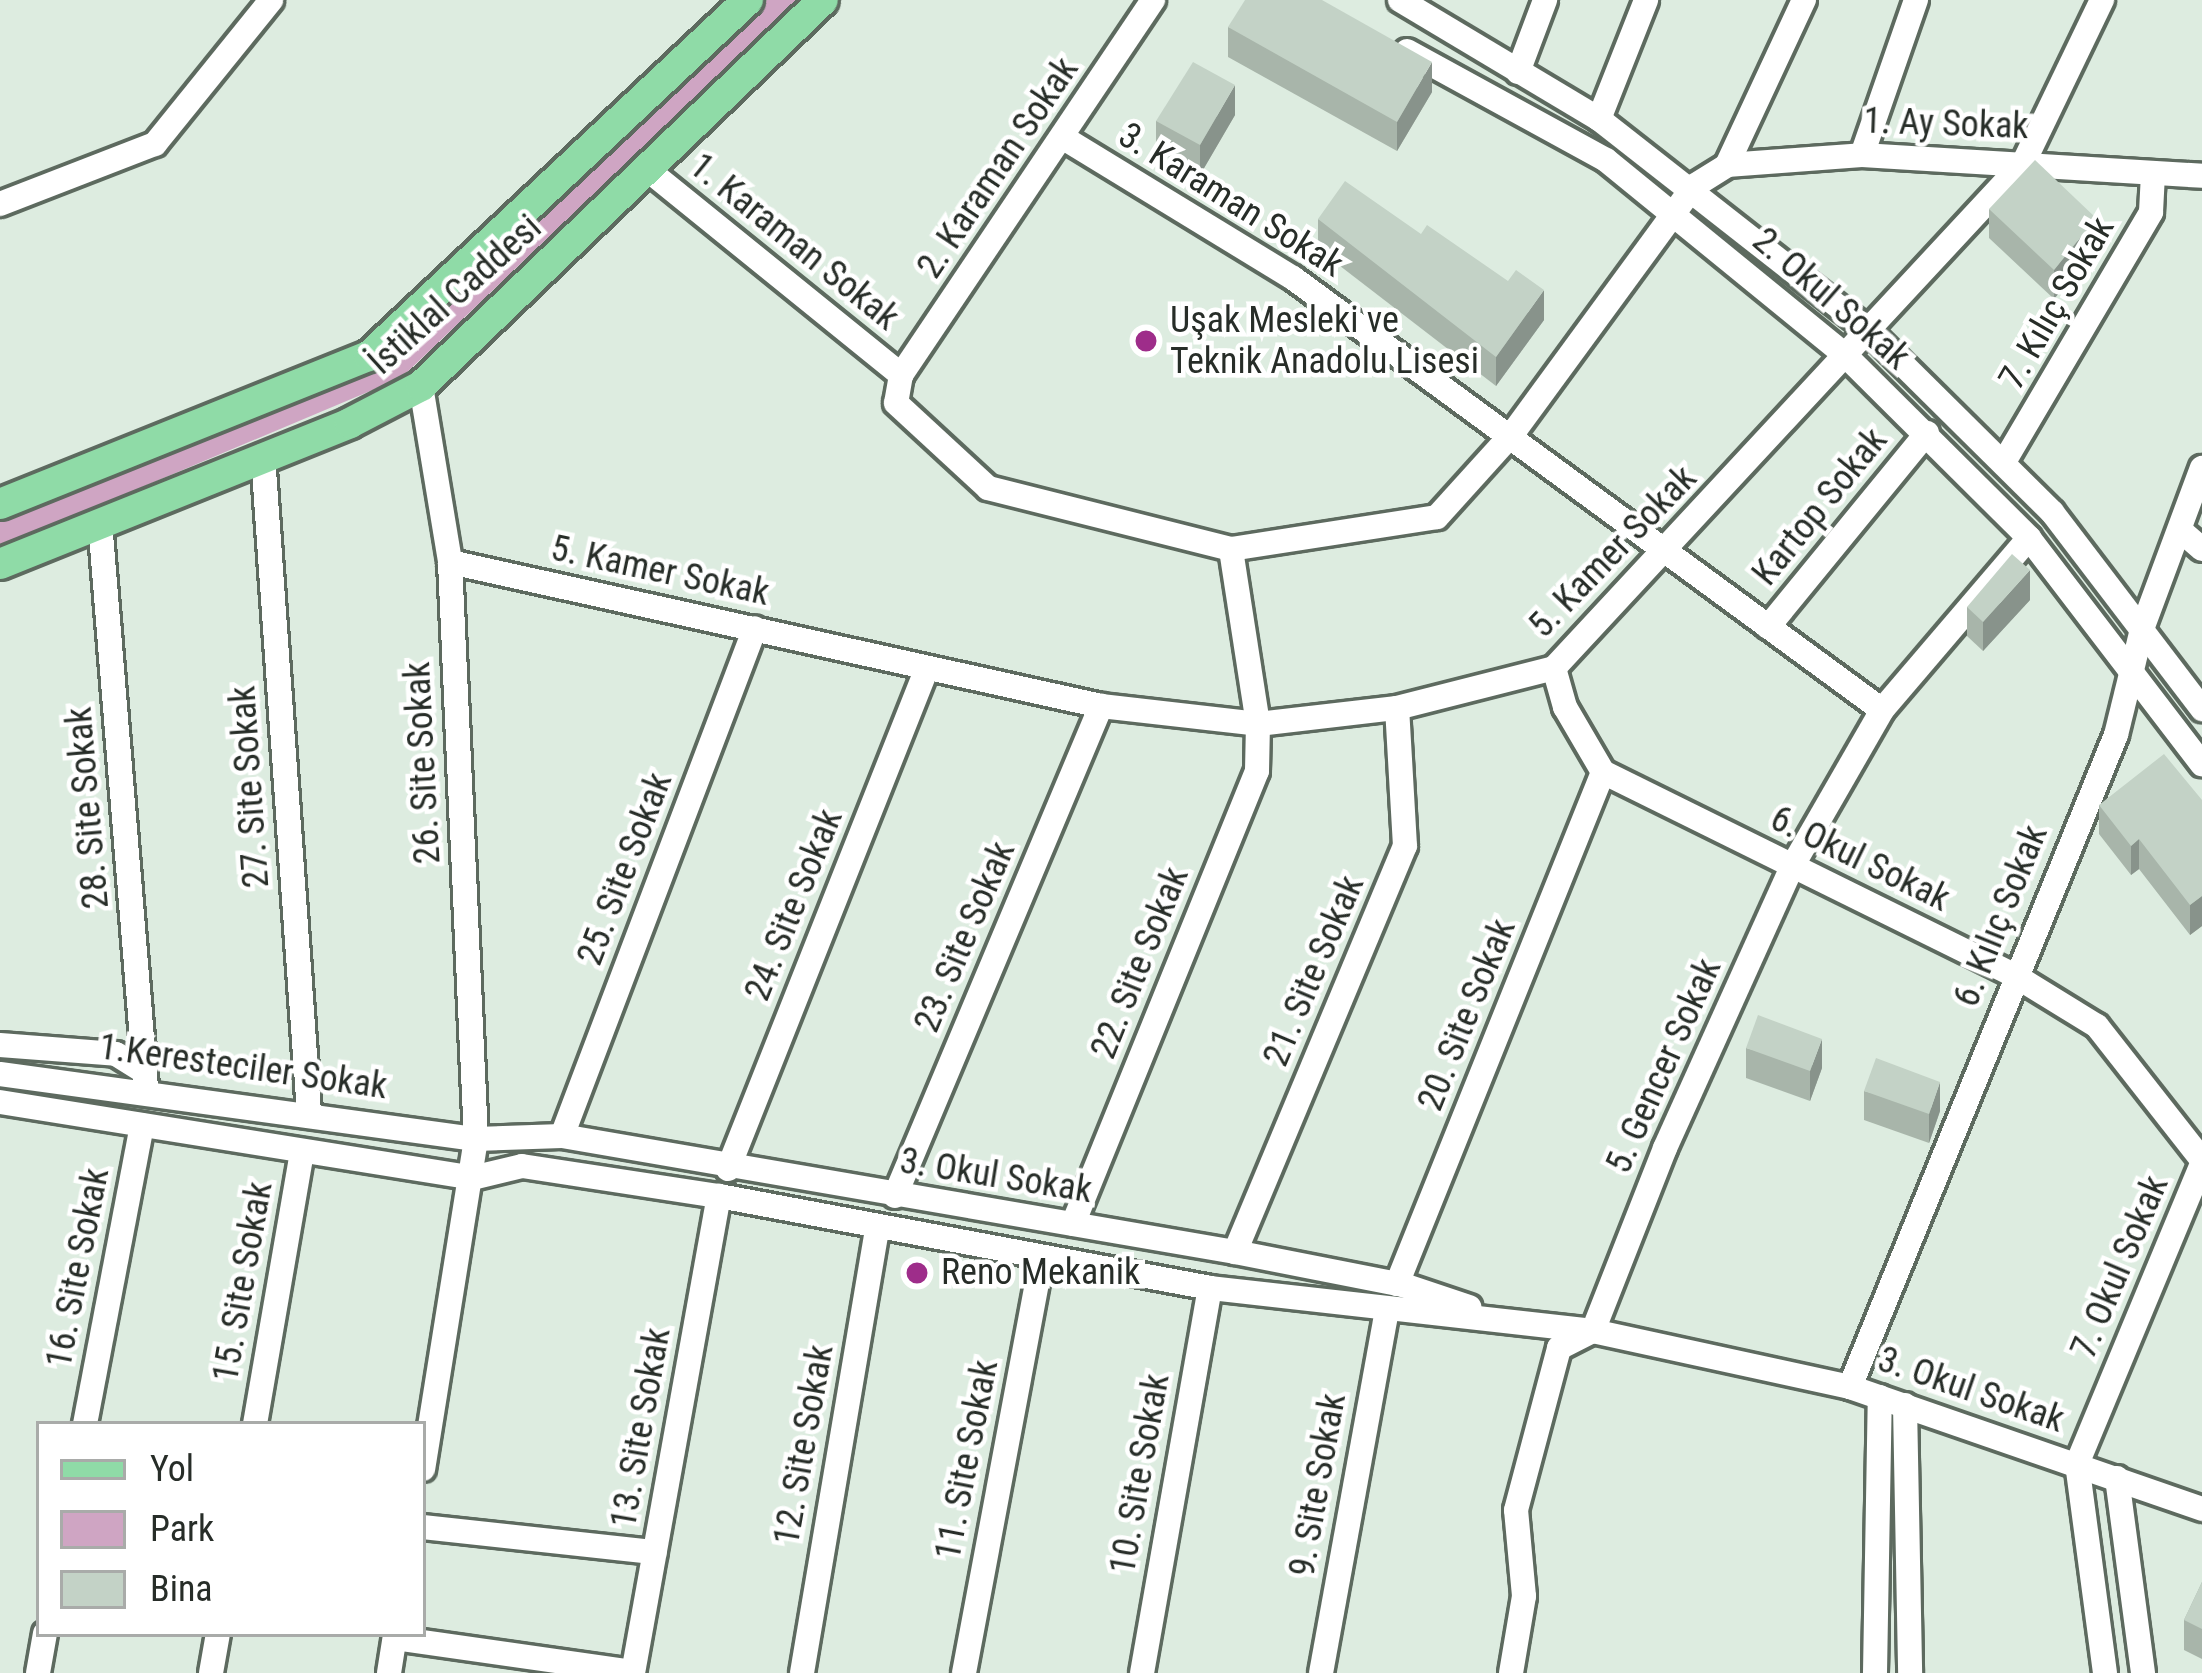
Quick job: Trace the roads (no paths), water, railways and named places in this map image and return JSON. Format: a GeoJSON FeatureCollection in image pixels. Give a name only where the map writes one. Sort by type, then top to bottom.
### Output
{"type":"FeatureCollection","features":[{"type":"Feature","properties":{"kind":"main road","name":"İstiklal Caddesi"},"geometry":{"type":"LineString","coordinates":[[0,504],[369,356],[748,0]]}},
{"type":"Feature","properties":{"kind":"main road","name":"İstiklal Caddesi"},"geometry":{"type":"LineString","coordinates":[[0,564],[421,386],[824,0]]}},
{"type":"Feature","properties":{"kind":"street"},"geometry":{"type":"LineString","coordinates":[[0,204],[154,144],[271,0]]}},
{"type":"Feature","properties":{"kind":"street","name":"2. Karaman Sokak"},"geometry":{"type":"LineString","coordinates":[[901,375],[1153,0]]}},
{"type":"Feature","properties":{"kind":"street","name":"2. Okul Sokak"},"geometry":{"type":"LineString","coordinates":[[1400,0],[1599,118],[1694,186],[1868,330],[2004,462],[2202,709]]}},
{"type":"Feature","properties":{"kind":"street"},"geometry":{"type":"LineString","coordinates":[[1518,72],[1545,0]]}},
{"type":"Feature","properties":{"kind":"street"},"geometry":{"type":"LineString","coordinates":[[1599,118],[1646,0]]}},
{"type":"Feature","properties":{"kind":"street"},"geometry":{"type":"LineString","coordinates":[[1727,165],[1804,0]]}},
{"type":"Feature","properties":{"kind":"street"},"geometry":{"type":"LineString","coordinates":[[1862,155],[1916,0]]}},
{"type":"Feature","properties":{"kind":"street","name":"5. Kamer Sokak"},"geometry":{"type":"LineString","coordinates":[[449,562],[1101,706],[1258,724],[1397,708],[1554,668],[1668,554],[1844,354],[2024,162],[2102,0]]}},
{"type":"Feature","properties":{"kind":"street","name":"2. Okul Sokak"},"geometry":{"type":"LineString","coordinates":[[1378,34],[1606,160],[1844,354],[2029,538],[2202,764]]}},
{"type":"Feature","properties":{"kind":"street","name":"3. Karaman Sokak"},"geometry":{"type":"LineString","coordinates":[[1062,137],[1293,278],[1513,434],[1882,710]]}},
{"type":"Feature","properties":{"kind":"street","name":"1. Ay Sokak"},"geometry":{"type":"LineString","coordinates":[[1694,186],[1727,165],[1862,155],[2202,176]]}},
{"type":"Feature","properties":{"kind":"street","name":"1. Karaman Sokak"},"geometry":{"type":"LineString","coordinates":[[648,170],[901,375],[896,403],[988,488],[1231,549],[1437,517],[1513,434],[1694,186]]}},
{"type":"Feature","properties":{"kind":"street","name":"7. Kılıç Sokak"},"geometry":{"type":"LineString","coordinates":[[2004,462],[2151,212],[2153,173]]}},
{"type":"Feature","properties":{"kind":"street","name":"26. Site Sokak"},"geometry":{"type":"LineString","coordinates":[[421,386],[449,562],[476,1139],[426,1451]]}},
{"type":"Feature","properties":{"kind":"street","name":"Kartop Sokak"},"geometry":{"type":"LineString","coordinates":[[1768,627],[1928,433]]}},
{"type":"Feature","properties":{"kind":"street","name":"27. Site Sokak"},"geometry":{"type":"LineString","coordinates":[[263,456],[309,1112]]}},
{"type":"Feature","properties":{"kind":"street","name":"6. Kılıç Sokak"},"geometry":{"type":"LineString","coordinates":[[1850,1387],[2014,975],[2116,735],[2142,629],[2202,468]]}},
{"type":"Feature","properties":{"kind":"street","name":"28. Site Sokak"},"geometry":{"type":"LineString","coordinates":[[100,522],[146,1080]]}},
{"type":"Feature","properties":{"kind":"street"},"geometry":{"type":"LineString","coordinates":[[2180,530],[2202,549]]}},
{"type":"Feature","properties":{"kind":"street","name":"5. Gencer Sokak"},"geometry":{"type":"LineString","coordinates":[[1511,1673],[1524,1596],[1516,1510],[1559,1348],[1593,1331],[1664,1148],[1793,865],[1882,710],[2029,538]]}},
{"type":"Feature","properties":{"kind":"street","name":"22. Site Sokak"},"geometry":{"type":"LineString","coordinates":[[1073,1225],[1257,771],[1258,724],[1231,549]]}},
{"type":"Feature","properties":{"kind":"street","name":"25. Site Sokak"},"geometry":{"type":"LineString","coordinates":[[562,1136],[755,628]]}},
{"type":"Feature","properties":{"kind":"street","name":"24. Site Sokak"},"geometry":{"type":"LineString","coordinates":[[728,1168],[927,668]]}},
{"type":"Feature","properties":{"kind":"street"},"geometry":{"type":"LineString","coordinates":[[1554,668],[1564,707],[1603,772]]}},
{"type":"Feature","properties":{"kind":"street","name":"23. Site Sokak"},"geometry":{"type":"LineString","coordinates":[[895,1196],[1101,706]]}},
{"type":"Feature","properties":{"kind":"street","name":"21. Site Sokak"},"geometry":{"type":"LineString","coordinates":[[1235,1252],[1405,846],[1397,708]]}},
{"type":"Feature","properties":{"kind":"street","name":"6. Okul Sokak"},"geometry":{"type":"LineString","coordinates":[[1603,772],[2014,975],[2097,1026],[2202,1162]]}},
{"type":"Feature","properties":{"kind":"street","name":"20. Site Sokak"},"geometry":{"type":"LineString","coordinates":[[1397,1284],[1603,772]]}},
{"type":"Feature","properties":{"kind":"street"},"geometry":{"type":"LineString","coordinates":[[0,1045],[116,1054],[146,1080]]}},
{"type":"Feature","properties":{"kind":"street","name":"1.Keresteciler Sokak"},"geometry":{"type":"LineString","coordinates":[[0,1074],[146,1080],[476,1139]]}},
{"type":"Feature","properties":{"kind":"street","name":"1.Keresteciler Sokak"},"geometry":{"type":"LineString","coordinates":[[0,1102],[472,1178]]}},
{"type":"Feature","properties":{"kind":"street","name":"16. Site Sokak"},"geometry":{"type":"LineString","coordinates":[[86,1421],[142,1125]]}},
{"type":"Feature","properties":{"kind":"street","name":"3. Okul Sokak"},"geometry":{"type":"LineString","coordinates":[[476,1139],[562,1136],[1235,1252],[1397,1284],[1500,1317]]}},
{"type":"Feature","properties":{"kind":"street","name":"15. Site Sokak"},"geometry":{"type":"LineString","coordinates":[[255,1421],[302,1152]]}},
{"type":"Feature","properties":{"kind":"street","name":"7. Okul Sokak"},"geometry":{"type":"LineString","coordinates":[[2078,1464],[2202,1162]]}},
{"type":"Feature","properties":{"kind":"street","name":"3. Okul Sokak"},"geometry":{"type":"LineString","coordinates":[[472,1178],[522,1166],[719,1196],[1041,1261],[1210,1288],[1593,1331],[1850,1387],[2202,1509]]}},
{"type":"Feature","properties":{"kind":"street","name":"13. Site Sokak"},"geometry":{"type":"LineString","coordinates":[[633,1672],[719,1196]]}},
{"type":"Feature","properties":{"kind":"street","name":"12. Site Sokak"},"geometry":{"type":"LineString","coordinates":[[802,1673],[877,1229]]}},
{"type":"Feature","properties":{"kind":"street","name":"11. Site Sokak"},"geometry":{"type":"LineString","coordinates":[[964,1673],[1041,1261]]}},
{"type":"Feature","properties":{"kind":"street","name":"10. Site Sokak"},"geometry":{"type":"LineString","coordinates":[[1142,1673],[1210,1288]]}},
{"type":"Feature","properties":{"kind":"street","name":"9. Site Sokak"},"geometry":{"type":"LineString","coordinates":[[1321,1673],[1387,1310]]}},
{"type":"Feature","properties":{"kind":"street"},"geometry":{"type":"LineString","coordinates":[[1875,1673],[1893,1401]]}},
{"type":"Feature","properties":{"kind":"street"},"geometry":{"type":"LineString","coordinates":[[1893,1401],[1910,1673]]}},
{"type":"Feature","properties":{"kind":"street"},"geometry":{"type":"LineString","coordinates":[[2078,1464],[2104,1673]]}},
{"type":"Feature","properties":{"kind":"street"},"geometry":{"type":"LineString","coordinates":[[2117,1478],[2144,1673]]}},
{"type":"Feature","properties":{"kind":"street"},"geometry":{"type":"LineString","coordinates":[[426,1527],[655,1552]]}},
{"type":"Feature","properties":{"kind":"street"},"geometry":{"type":"LineString","coordinates":[[38,1673],[44,1637]]}},
{"type":"Feature","properties":{"kind":"street"},"geometry":{"type":"LineString","coordinates":[[211,1673],[217,1637]]}},
{"type":"Feature","properties":{"kind":"street"},"geometry":{"type":"LineString","coordinates":[[389,1673],[395,1637]]}},
{"type":"Feature","properties":{"kind":"street"},"geometry":{"type":"LineString","coordinates":[[402,1637],[633,1672]]}},
{"type":"Feature","properties":{"kind":"place","name":"Uşak Mesleki ve Teknik Anadolu Lisesi"},"geometry":{"type":"Point","coordinates":[1146,341]}},
{"type":"Feature","properties":{"kind":"place","name":"Reno Mekanik"},"geometry":{"type":"Point","coordinates":[917,1273]}}]}
